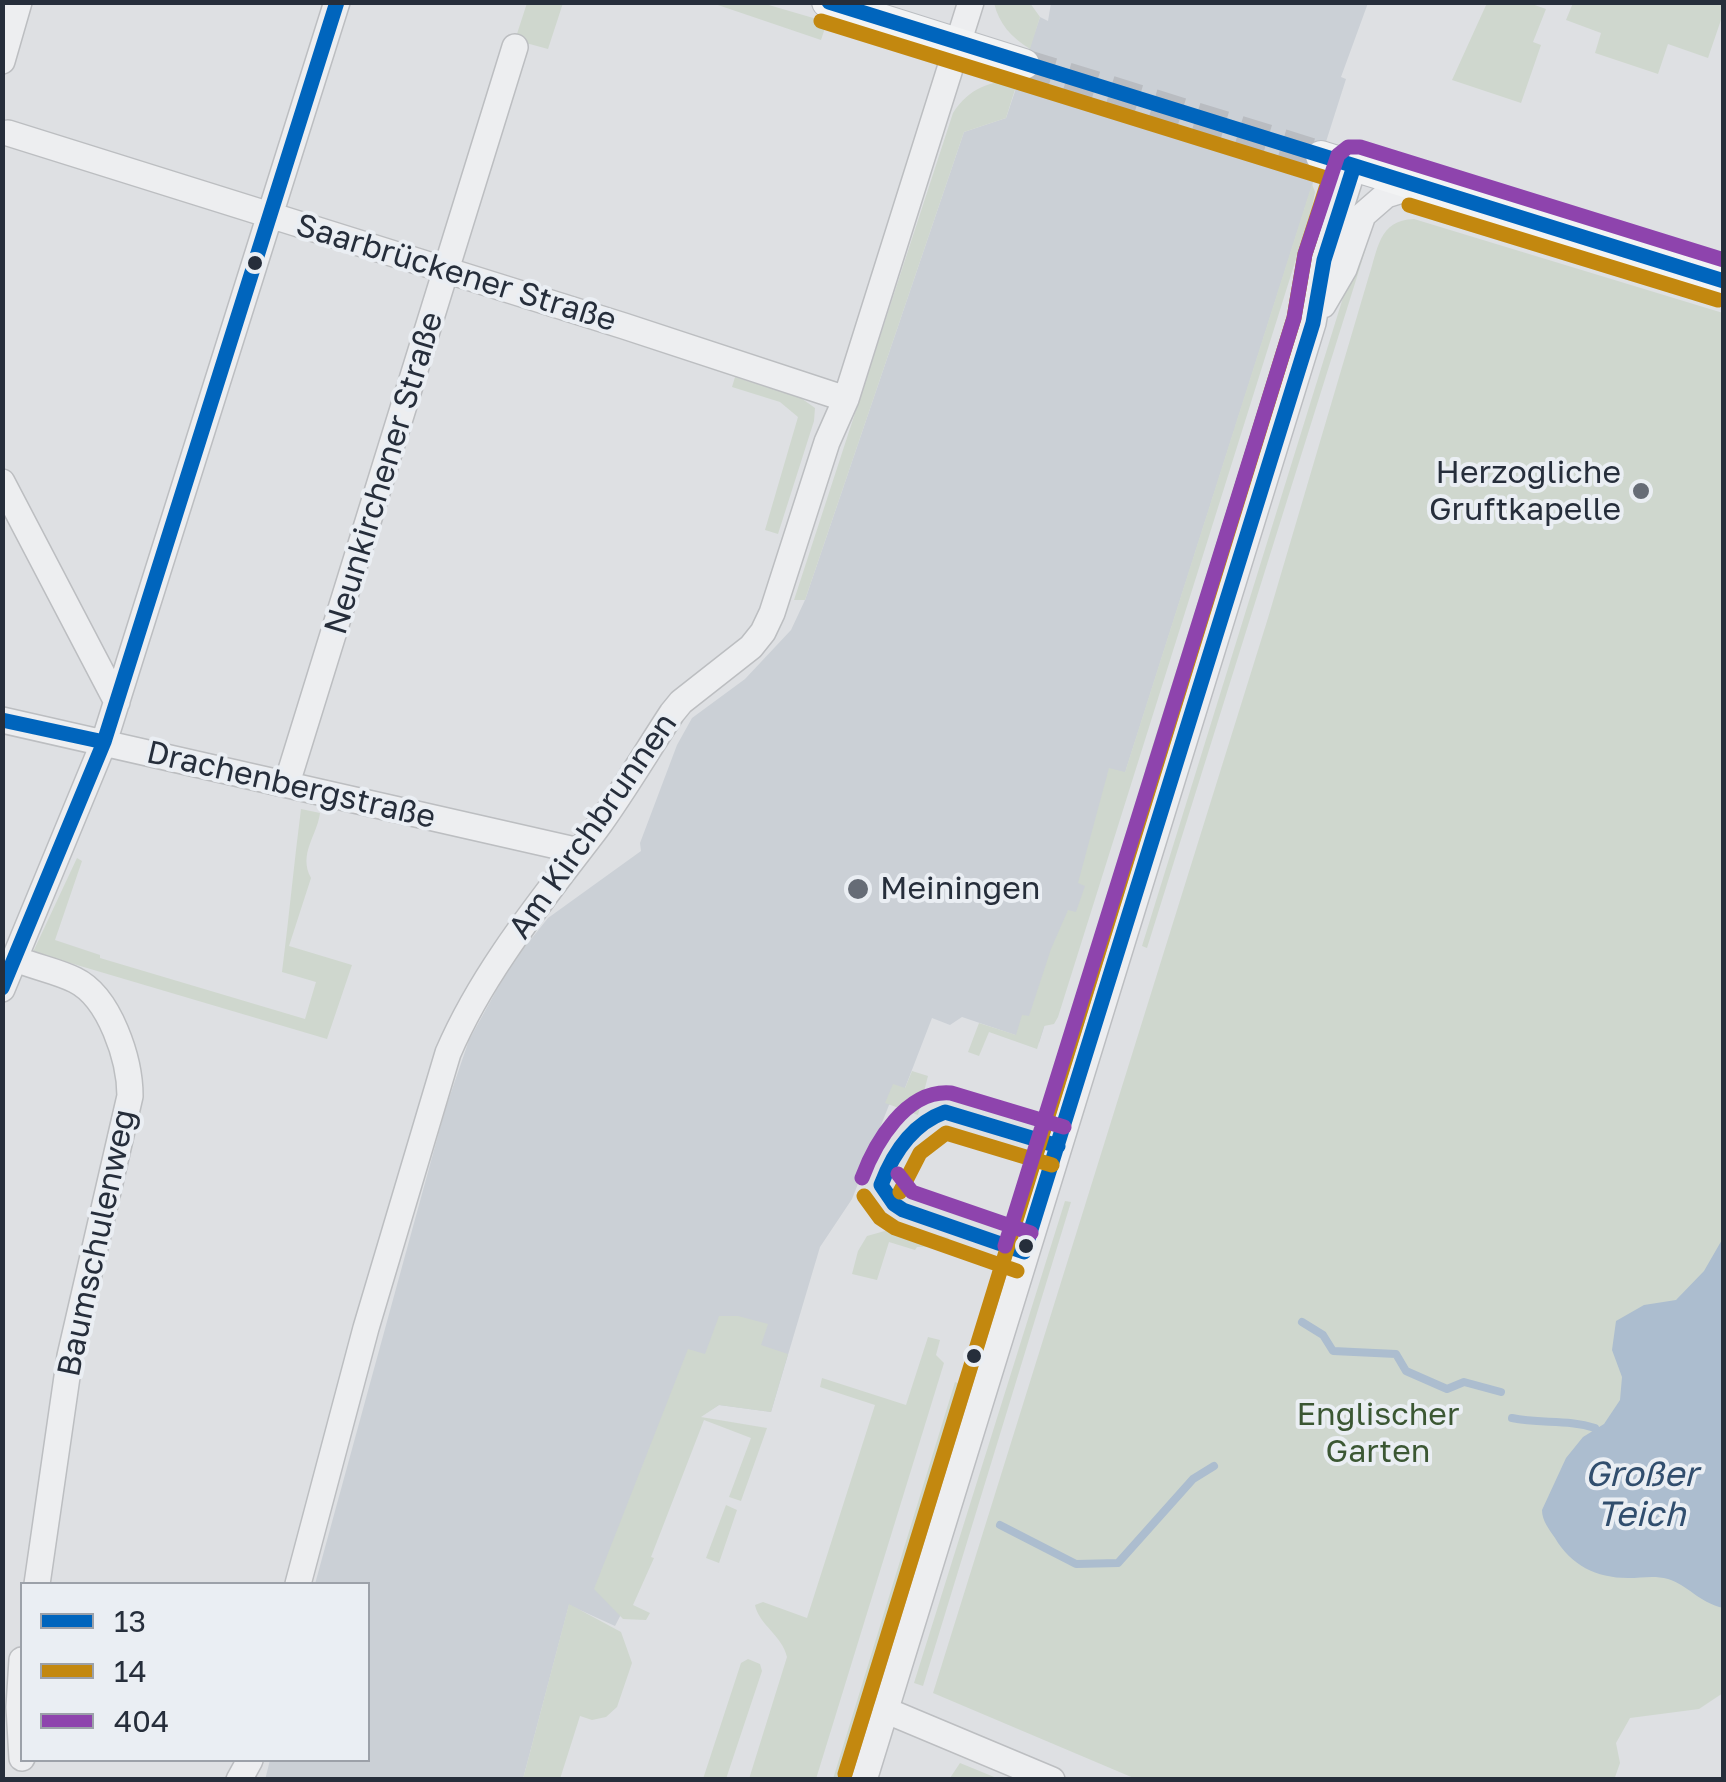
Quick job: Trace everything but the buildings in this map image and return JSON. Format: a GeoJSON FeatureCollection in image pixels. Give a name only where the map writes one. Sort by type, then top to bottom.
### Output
{"type":"FeatureCollection","features":[{"type":"Feature","properties":{"kind":"main road"},"geometry":{"type":"LineString","coordinates":[[827,2],[1024,64]]}},
{"type":"Feature","properties":{"kind":"main road"},"geometry":{"type":"LineString","coordinates":[[1321,156],[1724,280]]}},
{"type":"Feature","properties":{"kind":"street"},"geometry":{"type":"LineString","coordinates":[[2,61],[19,2]]}},
{"type":"Feature","properties":{"kind":"street"},"geometry":{"type":"LineString","coordinates":[[2,989],[104,742],[337,2]]}},
{"type":"Feature","properties":{"kind":"street","name":"Am Kirchbrunnen"},"geometry":{"type":"LineString","coordinates":[[299,1582],[366,1328],[458,1029],[498,961],[681,702],[751,647],[763,632],[827,442],[846,399],[971,2]]}},
{"type":"Feature","properties":{"kind":"street","name":"Neunkirchener Straße"},"geometry":{"type":"LineString","coordinates":[[287,783],[514,47]]}},
{"type":"Feature","properties":{"kind":"street","name":"Saarbrückener Straße"},"geometry":{"type":"LineString","coordinates":[[4,137],[270,215],[846,399]]}},
{"type":"Feature","properties":{"kind":"street"},"geometry":{"type":"LineString","coordinates":[[864,1780],[1313,322],[1324,260],[1354,166]]}},
{"type":"Feature","properties":{"kind":"street"},"geometry":{"type":"LineString","coordinates":[[1313,322],[1344,269],[1363,215],[1386,195],[1415,186]]}},
{"type":"Feature","properties":{"kind":"street"},"geometry":{"type":"LineString","coordinates":[[2,482],[117,702]]}},
{"type":"Feature","properties":{"kind":"street","name":"Drachenbergstraße"},"geometry":{"type":"LineString","coordinates":[[2,720],[579,851]]}},
{"type":"Feature","properties":{"kind":"street","name":"Baumschulenweg"},"geometry":{"type":"LineString","coordinates":[[16,959],[76,980],[93,994],[112,1024],[130,1070],[130,1096],[70,1356],[38,1582]]}},
{"type":"Feature","properties":{"kind":"street"},"geometry":{"type":"LineString","coordinates":[[20,1691],[20,1724]]}},
{"type":"Feature","properties":{"kind":"street"},"geometry":{"type":"LineString","coordinates":[[885,1710],[1052,1780]]}},
{"type":"Feature","properties":{"kind":"shaded area"},"geometry":{"type":"Polygon","coordinates":[[[1051,3],[1368,3],[1341,77],[1346,79],[1039,1043],[962,1017],[950,1025],[932,1018],[905,1088],[889,1105],[852,1199],[820,1247],[771,1412],[719,1405],[700,1417],[615,1626],[569,1605],[523,1779],[265,1780],[270,1762],[370,1762],[370,1582],[316,1582],[445,1110],[469,1040],[511,964],[548,918],[641,851],[640,843],[677,745],[692,718],[745,679],[791,630],[805,600],[964,132],[1006,118],[1040,17],[1048,21],[1051,3]]]}},
{"type":"Feature","properties":{"kind":"green space"},"geometry":{"type":"Polygon","coordinates":[[[527,3],[563,3],[548,49],[515,40],[527,3]]]}},
{"type":"Feature","properties":{"kind":"green space"},"geometry":{"type":"Polygon","coordinates":[[[712,3],[762,3],[827,22],[821,40],[712,3]]]}},
{"type":"Feature","properties":{"kind":"green space"},"geometry":{"type":"Polygon","coordinates":[[[994,3],[1030,3],[1040,17],[1030,49],[1007,29],[994,3]]]}},
{"type":"Feature","properties":{"kind":"green space"},"geometry":{"type":"Polygon","coordinates":[[[1487,3],[1529,3],[1546,9],[1533,42],[1541,45],[1521,103],[1452,80],[1487,3]]]}},
{"type":"Feature","properties":{"kind":"green space"},"geometry":{"type":"Polygon","coordinates":[[[1573,3],[1723,3],[1723,14],[1708,58],[1668,44],[1658,74],[1595,53],[1601,33],[1566,20],[1573,3]]]}},
{"type":"Feature","properties":{"kind":"green space"},"geometry":{"type":"Polygon","coordinates":[[[1018,80],[1006,118],[964,132],[805,600],[794,600],[953,113],[966,97],[981,88],[1018,80]]]}},
{"type":"Feature","properties":{"kind":"green space"},"geometry":{"type":"Polygon","coordinates":[[[1312,184],[1312,208],[1058,1017],[1054,1024],[1044,1026],[1037,1049],[989,1032],[979,1056],[968,1052],[979,1023],[1016,1035],[1022,1015],[1029,1016],[1068,910],[1076,912],[1085,886],[1078,883],[1109,768],[1125,772],[1312,184]]]}},
{"type":"Feature","properties":{"kind":"green space","name":"Englischer Garten"},"geometry":{"type":"Polygon","coordinates":[[[1414,219],[1723,313],[1723,1693],[1699,1709],[1630,1718],[1616,1743],[1620,1763],[1614,1780],[1136,1779],[933,1693],[1268,618],[1377,248],[1393,225],[1414,219]]]}},
{"type":"Feature","properties":{"kind":"green space"},"geometry":{"type":"Polygon","coordinates":[[[1314,232],[1320,234],[1151,772],[1145,770],[1314,232]]]}},
{"type":"Feature","properties":{"kind":"green space"},"geometry":{"type":"Polygon","coordinates":[[[1359,246],[1366,248],[1147,948],[1142,946],[1359,246]]]}},
{"type":"Feature","properties":{"kind":"green space"},"geometry":{"type":"Polygon","coordinates":[[[735,377],[801,398],[815,408],[778,534],[765,530],[798,417],[780,402],[732,387],[735,377]]]}},
{"type":"Feature","properties":{"kind":"green space"},"geometry":{"type":"Polygon","coordinates":[[[301,809],[320,813],[307,853],[311,878],[289,946],[352,965],[327,1039],[33,952],[77,858],[82,861],[55,940],[100,958],[305,1019],[316,982],[282,972],[301,809]]]}},
{"type":"Feature","properties":{"kind":"green space"},"geometry":{"type":"Polygon","coordinates":[[[912,1071],[928,1076],[918,1115],[885,1103],[893,1084],[905,1088],[912,1071]]]}},
{"type":"Feature","properties":{"kind":"green space"},"geometry":{"type":"Polygon","coordinates":[[[1065,1201],[1071,1202],[923,1686],[914,1683],[1065,1201]]]}},
{"type":"Feature","properties":{"kind":"green space"},"geometry":{"type":"Polygon","coordinates":[[[892,1229],[949,1238],[942,1246],[915,1250],[889,1242],[877,1280],[852,1274],[867,1236],[892,1229]]]}},
{"type":"Feature","properties":{"kind":"green space"},"geometry":{"type":"Polygon","coordinates":[[[719,1316],[738,1316],[768,1324],[761,1345],[788,1354],[771,1412],[719,1405],[701,1417],[767,1428],[741,1501],[729,1497],[751,1438],[704,1420],[633,1605],[650,1613],[646,1620],[623,1619],[594,1589],[688,1349],[705,1354],[719,1316]]]}},
{"type":"Feature","properties":{"kind":"green space"},"geometry":{"type":"Polygon","coordinates":[[[928,1337],[940,1340],[936,1355],[944,1363],[816,1779],[749,1779],[787,1657],[755,1605],[763,1602],[807,1618],[875,1405],[820,1387],[822,1378],[906,1405],[928,1337]]]}},
{"type":"Feature","properties":{"kind":"green space"},"geometry":{"type":"Polygon","coordinates":[[[955,1382],[964,1385],[842,1779],[833,1779],[955,1382]]]}},
{"type":"Feature","properties":{"kind":"green space"},"geometry":{"type":"Polygon","coordinates":[[[726,1505],[737,1510],[719,1563],[706,1558],[726,1505]]]}},
{"type":"Feature","properties":{"kind":"green space"},"geometry":{"type":"Polygon","coordinates":[[[569,1604],[621,1632],[632,1663],[617,1707],[606,1717],[592,1720],[580,1716],[560,1779],[523,1779],[569,1604]]]}},
{"type":"Feature","properties":{"kind":"green space"},"geometry":{"type":"Polygon","coordinates":[[[748,1659],[760,1664],[762,1671],[726,1779],[703,1779],[741,1663],[748,1659]]]}},
{"type":"Feature","properties":{"kind":"green space"},"geometry":{"type":"Polygon","coordinates":[[[960,1763],[999,1779],[950,1778],[960,1763]]]}},
{"type":"Feature","properties":{"kind":"water","name":"Großer Teich"},"geometry":{"type":"Polygon","coordinates":[[[1723,1238],[1723,1608],[1668,1579],[1616,1577],[1585,1568],[1561,1547],[1546,1525],[1542,1510],[1566,1458],[1583,1437],[1604,1424],[1620,1400],[1622,1377],[1612,1350],[1616,1321],[1644,1305],[1676,1300],[1704,1271],[1723,1238]]]}},
{"type":"Feature","properties":{"kind":"waterway"},"geometry":{"type":"LineString","coordinates":[[1302,1322],[1323,1335],[1333,1351],[1396,1354],[1406,1371],[1447,1389],[1464,1382],[1501,1392]]}},
{"type":"Feature","properties":{"kind":"waterway"},"geometry":{"type":"LineString","coordinates":[[1512,1418],[1595,1428]]}},
{"type":"Feature","properties":{"kind":"waterway"},"geometry":{"type":"LineString","coordinates":[[1000,1525],[1076,1564],[1118,1563],[1193,1479],[1214,1466]]}},
{"type":"Feature","properties":{"kind":"tunnel"},"geometry":{"type":"LineString","coordinates":[[1024,64],[1321,156]]}},
{"type":"Feature","properties":{"kind":"transit line","name":"13"},"geometry":{"type":"LineString","coordinates":[[2,988],[104,742],[337,2]]}},
{"type":"Feature","properties":{"kind":"transit line","name":"13"},"geometry":{"type":"LineString","coordinates":[[829,2],[1724,281]]}},
{"type":"Feature","properties":{"kind":"transit line","name":"14"},"geometry":{"type":"LineString","coordinates":[[821,21],[1329,179],[1305,254],[1294,318],[845,1774]]}},
{"type":"Feature","properties":{"kind":"transit line","name":"404"},"geometry":{"type":"LineString","coordinates":[[1005,1246],[1294,318],[1305,254],[1338,155],[1348,147],[1360,147],[1724,260]]}},
{"type":"Feature","properties":{"kind":"transit line","name":"13"},"geometry":{"type":"LineString","coordinates":[[881,1185],[903,1210],[1024,1252],[1313,323],[1324,260],[1354,166]]}},
{"type":"Feature","properties":{"kind":"transit line","name":"14"},"geometry":{"type":"LineString","coordinates":[[1409,205],[1718,300]]}},
{"type":"Feature","properties":{"kind":"transit line","name":"13"},"geometry":{"type":"LineString","coordinates":[[2,720],[104,742]]}},
{"type":"Feature","properties":{"kind":"transit line","name":"404"},"geometry":{"type":"LineString","coordinates":[[862,1178],[894,1121],[906,1109],[935,1094],[951,1093],[1064,1127]]}},
{"type":"Feature","properties":{"kind":"transit line","name":"13"},"geometry":{"type":"LineString","coordinates":[[881,1185],[905,1141],[923,1124],[945,1112],[1058,1146]]}},
{"type":"Feature","properties":{"kind":"transit line","name":"14"},"geometry":{"type":"LineString","coordinates":[[900,1192],[920,1153],[946,1133],[1052,1165]]}},
{"type":"Feature","properties":{"kind":"transit line","name":"404"},"geometry":{"type":"LineString","coordinates":[[898,1174],[912,1192],[1031,1233]]}},
{"type":"Feature","properties":{"kind":"transit line","name":"14"},"geometry":{"type":"LineString","coordinates":[[864,1196],[880,1218],[895,1228],[1017,1271]]}},
{"type":"Feature","properties":{"kind":"place","name":"Herzogliche Gruftkapelle"},"geometry":{"type":"Point","coordinates":[1641,491]}},
{"type":"Feature","properties":{"kind":"place","name":"Meiningen"},"geometry":{"type":"Point","coordinates":[858,889]}}]}
